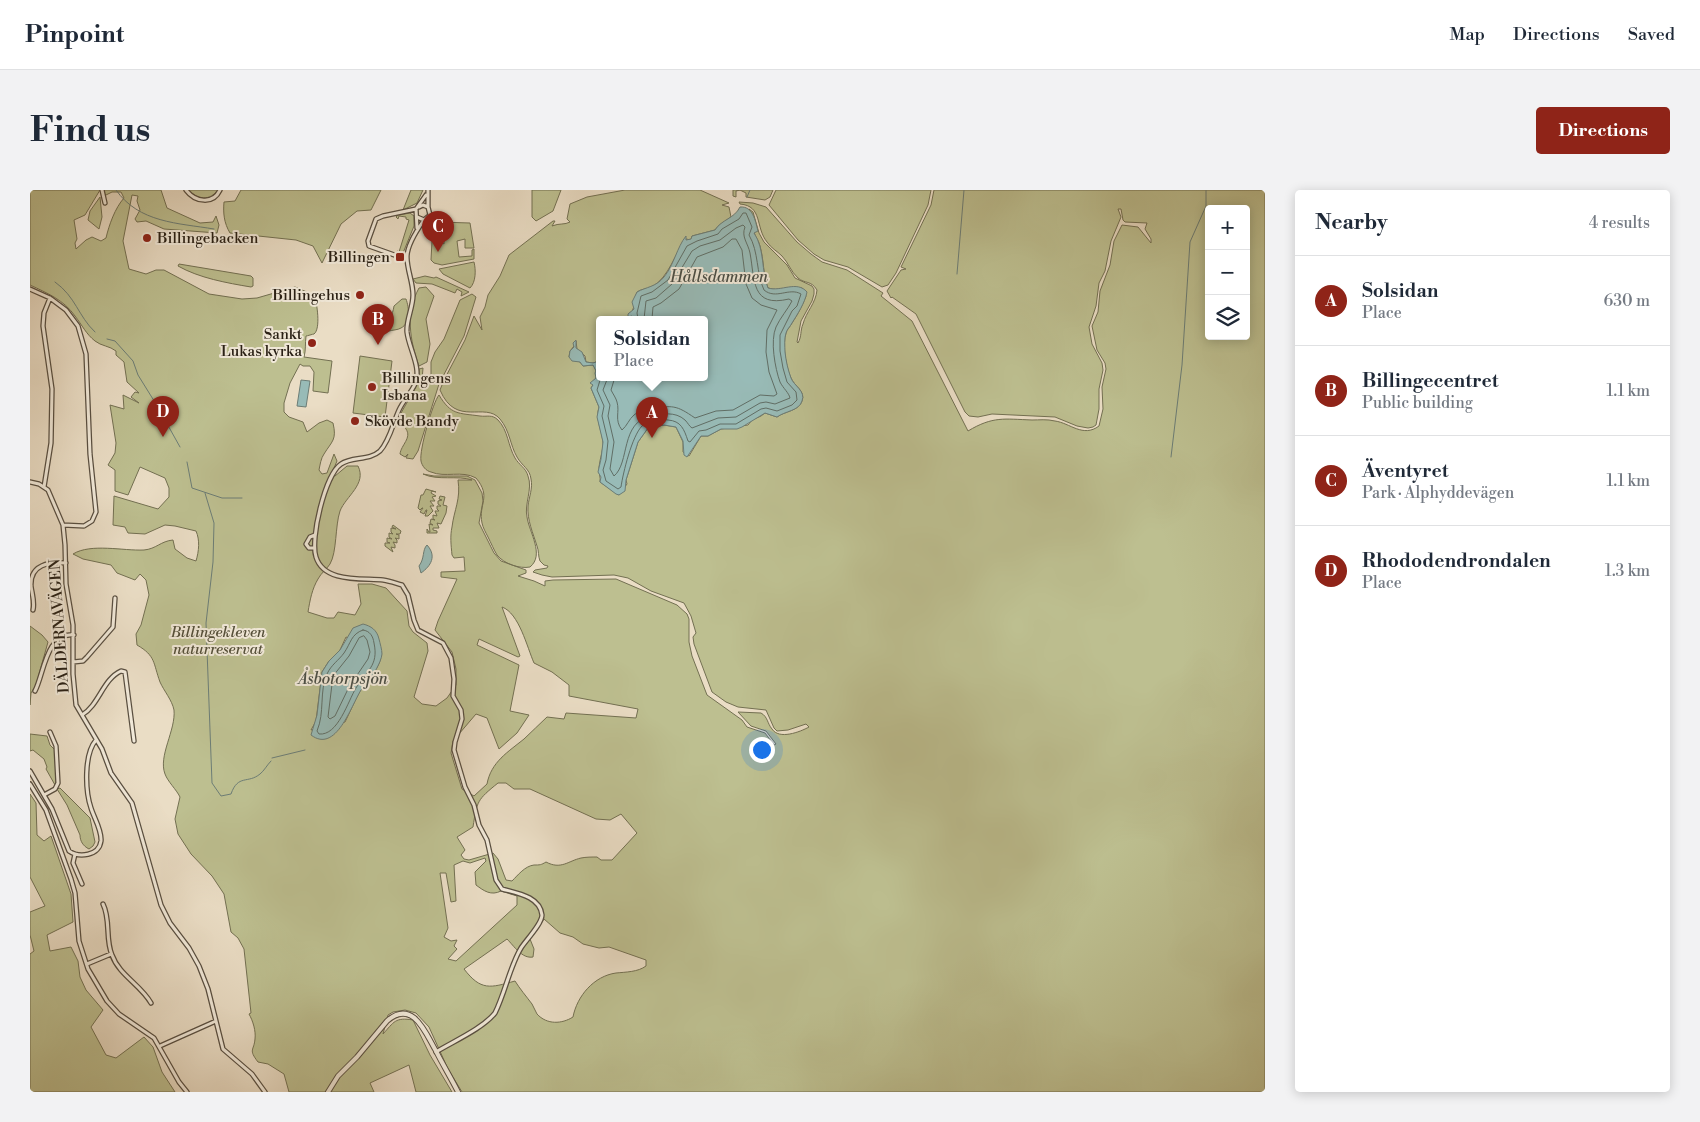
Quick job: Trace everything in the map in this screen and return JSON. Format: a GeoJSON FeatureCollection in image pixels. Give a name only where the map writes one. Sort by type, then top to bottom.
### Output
{"type":"FeatureCollection","features":[{"type":"Feature","properties":{"kind":"street"},"geometry":{"type":"LineString","coordinates":[[102,190],[105,203]]}},
{"type":"Feature","properties":{"kind":"street"},"geometry":{"type":"LineString","coordinates":[[186,190],[194,198],[205,201],[214,198],[220,190]]}},
{"type":"Feature","properties":{"kind":"street"},"geometry":{"type":"LineString","coordinates":[[418,229],[417,208],[428,190]]}},
{"type":"Feature","properties":{"kind":"street"},"geometry":{"type":"LineString","coordinates":[[426,195],[430,215],[418,229],[407,258],[412,300],[407,330],[417,371],[414,385],[398,412],[387,440],[380,450],[373,456],[351,459],[341,464],[333,472],[315,535],[314,548],[318,561],[329,573],[352,578],[383,580],[402,585],[408,595],[418,630],[443,643],[448,649],[454,671],[453,696],[462,714],[462,724],[454,750],[465,787],[474,805],[479,826],[488,840],[496,880],[502,889],[523,894],[531,899],[541,912],[541,920],[517,955],[496,1013],[486,1023],[436,1052]]}},
{"type":"Feature","properties":{"kind":"street"},"geometry":{"type":"LineString","coordinates":[[407,258],[369,246],[368,242],[376,219],[423,205],[428,207]]}},
{"type":"Feature","properties":{"kind":"street"},"geometry":{"type":"LineString","coordinates":[[417,217],[424,220]]}},
{"type":"Feature","properties":{"kind":"street"},"geometry":{"type":"LineString","coordinates":[[30,289],[50,298],[66,310],[78,326],[85,344],[90,454],[97,507],[95,516],[88,524],[80,526],[63,525]]}},
{"type":"Feature","properties":{"kind":"street"},"geometry":{"type":"LineString","coordinates":[[30,482],[44,486],[52,443],[52,389],[43,326],[44,313],[50,298]]}},
{"type":"Feature","properties":{"kind":"street","name":"DÄLDERNAVÄGEN"},"geometry":{"type":"LineString","coordinates":[[44,486],[63,525],[65,536],[66,584],[74,635],[75,699],[82,715],[102,748],[111,773],[132,804],[161,905],[170,923],[189,948],[199,966],[208,989],[223,1048],[252,1074],[265,1092]]}},
{"type":"Feature","properties":{"kind":"street"},"geometry":{"type":"LineString","coordinates":[[314,548],[309,548],[306,544],[307,540],[315,535]]}},
{"type":"Feature","properties":{"kind":"street"},"geometry":{"type":"LineString","coordinates":[[33,610],[31,580],[35,570],[49,562],[66,563]]}},
{"type":"Feature","properties":{"kind":"street"},"geometry":{"type":"LineString","coordinates":[[73,662],[83,661],[110,632],[114,621],[115,598]]}},
{"type":"Feature","properties":{"kind":"street"},"geometry":{"type":"LineString","coordinates":[[35,691],[48,654],[54,644],[63,636],[74,635]]}},
{"type":"Feature","properties":{"kind":"street"},"geometry":{"type":"LineString","coordinates":[[82,715],[91,708],[113,676],[121,671],[125,672],[134,741]]}},
{"type":"Feature","properties":{"kind":"street"},"geometry":{"type":"LineString","coordinates":[[44,795],[55,789],[58,783],[56,746],[50,732]]}},
{"type":"Feature","properties":{"kind":"street"},"geometry":{"type":"LineString","coordinates":[[30,771],[44,795],[67,847],[75,854],[91,853],[96,850],[101,842],[100,832],[88,795],[88,756],[96,740]]}},
{"type":"Feature","properties":{"kind":"street"},"geometry":{"type":"LineString","coordinates":[[30,784],[46,810],[70,879],[76,900],[79,941],[86,964],[97,986],[107,1001],[128,1021],[154,1038],[186,1092]]}},
{"type":"Feature","properties":{"kind":"street"},"geometry":{"type":"LineString","coordinates":[[75,854],[74,863],[82,884]]}},
{"type":"Feature","properties":{"kind":"street"},"geometry":{"type":"LineString","coordinates":[[103,904],[107,911],[111,954],[124,974],[146,995],[151,1004]]}},
{"type":"Feature","properties":{"kind":"street"},"geometry":{"type":"LineString","coordinates":[[86,964],[111,954]]}},
{"type":"Feature","properties":{"kind":"street"},"geometry":{"type":"LineString","coordinates":[[328,1092],[338,1076],[392,1017],[406,1014],[415,1018],[426,1030],[458,1092]]}},
{"type":"Feature","properties":{"kind":"street"},"geometry":{"type":"LineString","coordinates":[[160,1046],[216,1021]]}},
{"type":"Feature","properties":{"kind":"green space","name":"Billingekleven naturreservat"},"geometry":{"type":"Polygon","coordinates":[[[30,190],[100,190],[85,215],[74,220],[77,239],[75,243],[76,249],[92,237],[101,241],[106,238],[113,217],[124,198],[121,192],[112,192],[106,195],[103,193],[103,190],[161,190],[167,208],[200,223],[213,222],[216,216],[219,225],[217,233],[164,229],[146,221],[137,222],[135,219],[140,210],[137,201],[138,196],[132,195],[123,241],[129,269],[146,274],[156,270],[164,270],[209,294],[242,299],[257,298],[295,287],[314,295],[318,321],[314,334],[306,336],[304,357],[332,361],[328,393],[313,391],[314,372],[310,366],[300,364],[290,383],[284,403],[284,412],[289,417],[303,422],[307,432],[319,423],[327,420],[333,423],[334,437],[321,460],[319,470],[322,474],[327,473],[334,454],[337,461],[331,475],[335,476],[347,466],[358,466],[360,479],[355,490],[340,511],[332,559],[316,583],[308,612],[327,618],[334,618],[338,612],[355,615],[361,604],[358,584],[372,584],[386,588],[407,611],[409,626],[413,632],[427,643],[428,651],[414,697],[422,704],[436,706],[447,698],[456,685],[456,669],[452,652],[435,630],[457,579],[441,577],[441,572],[465,571],[464,557],[454,558],[452,555],[451,534],[458,499],[458,480],[472,480],[435,477],[423,474],[467,476],[475,480],[482,493],[483,501],[479,523],[494,553],[501,561],[526,570],[526,573],[518,576],[545,586],[545,581],[553,580],[616,579],[677,605],[687,614],[689,619],[689,642],[692,656],[707,695],[742,720],[747,727],[765,733],[774,745],[776,744],[766,731],[751,726],[738,712],[761,713],[765,716],[772,729],[779,734],[795,733],[809,727],[806,724],[788,730],[777,731],[766,710],[738,707],[726,702],[712,692],[694,644],[693,637],[696,633],[691,616],[684,603],[651,591],[628,578],[614,575],[552,577],[533,572],[548,566],[540,561],[538,548],[529,521],[528,506],[532,486],[529,473],[517,457],[506,428],[500,419],[494,414],[487,412],[470,412],[454,408],[440,390],[465,340],[474,316],[482,330],[480,317],[488,295],[500,276],[509,255],[553,221],[555,221],[552,226],[570,222],[567,219],[570,204],[587,197],[625,190],[700,190],[729,203],[722,205],[729,207],[731,217],[715,230],[692,236],[691,240],[686,239],[663,277],[652,287],[637,292],[632,312],[628,314],[630,316],[596,316],[596,362],[586,362],[585,356],[577,349],[576,341],[570,351],[569,357],[580,362],[583,366],[593,365],[596,371],[591,388],[599,407],[598,420],[603,443],[599,469],[600,482],[619,495],[627,484],[626,480],[638,442],[648,428],[664,425],[676,427],[683,442],[683,452],[689,456],[701,436],[708,436],[721,429],[748,425],[752,420],[765,413],[777,417],[795,409],[802,401],[801,391],[792,381],[789,373],[784,344],[786,332],[806,296],[802,288],[768,288],[761,251],[753,229],[749,209],[753,212],[759,233],[764,242],[787,265],[795,278],[812,286],[814,289],[812,301],[801,321],[798,343],[804,320],[815,299],[817,290],[810,283],[796,276],[784,258],[770,246],[763,236],[752,209],[739,202],[753,203],[766,207],[797,242],[811,254],[822,262],[847,270],[883,293],[881,296],[912,321],[968,431],[985,423],[1006,419],[1052,420],[1087,431],[1099,426],[1103,409],[1102,387],[1106,369],[1105,363],[1097,350],[1092,326],[1098,312],[1100,291],[1110,265],[1114,241],[1122,225],[1138,227],[1151,243],[1151,239],[1145,229],[1147,223],[1125,222],[1121,209],[1118,209],[1121,217],[1111,241],[1105,271],[1099,283],[1096,306],[1089,327],[1092,344],[1102,363],[1103,370],[1099,389],[1099,409],[1096,425],[1088,428],[1077,426],[1055,417],[992,414],[978,417],[969,416],[965,412],[916,314],[891,298],[887,291],[901,270],[906,269],[901,267],[931,205],[934,190],[1265,190],[1265,1092],[462,1092],[448,1069],[429,1027],[416,1013],[405,1010],[388,1015],[383,1034],[395,1021],[402,1019],[413,1020],[430,1055],[452,1092],[416,1092],[409,1065],[370,1083],[374,1092],[289,1092],[284,1074],[268,1064],[258,1062],[253,1055],[255,1033],[249,1014],[251,1013],[244,949],[238,938],[231,932],[224,894],[212,876],[191,854],[178,834],[175,819],[180,797],[166,777],[163,767],[165,751],[174,718],[174,710],[160,682],[151,657],[137,645],[136,634],[141,625],[149,595],[146,580],[140,574],[135,580],[117,573],[111,565],[83,559],[73,554],[98,548],[144,550],[173,540],[175,549],[187,558],[196,561],[199,546],[197,534],[196,531],[165,525],[145,534],[128,533],[125,527],[113,525],[114,496],[158,509],[169,497],[169,488],[165,478],[140,467],[128,495],[115,491],[115,470],[108,465],[115,453],[116,443],[110,405],[124,409],[123,395],[139,403],[131,397],[135,392],[139,393],[127,382],[124,362],[116,355],[116,351],[97,343],[71,310],[60,301],[30,285],[30,190]],[[502,607],[520,656],[518,657],[479,639],[477,645],[519,665],[510,711],[529,715],[517,733],[499,749],[487,718],[476,714],[453,741],[451,753],[462,789],[474,796],[487,784],[492,770],[501,758],[547,717],[564,719],[566,713],[636,718],[638,709],[569,696],[569,685],[552,672],[534,663],[518,623],[508,610],[502,607]],[[346,637],[340,650],[329,661],[322,672],[316,721],[311,730],[345,722],[359,693],[377,668],[381,651],[346,637]],[[498,783],[482,798],[477,806],[473,827],[457,837],[465,850],[461,855],[464,859],[469,860],[493,853],[498,859],[506,880],[512,881],[528,867],[546,862],[560,865],[581,858],[591,857],[597,857],[601,860],[612,860],[637,833],[621,814],[610,820],[596,819],[530,789],[514,789],[506,783],[498,783]],[[485,858],[470,863],[463,861],[454,865],[456,901],[451,902],[446,873],[440,873],[448,928],[444,937],[451,941],[457,940],[454,946],[457,949],[448,959],[456,961],[517,905],[517,896],[501,891],[488,892],[476,885],[475,872],[486,861],[485,858]],[[544,919],[530,939],[534,949],[533,957],[525,956],[507,939],[464,969],[476,981],[486,986],[515,981],[541,1018],[550,1022],[559,1022],[573,1017],[578,1002],[588,988],[601,978],[616,973],[636,971],[646,966],[646,960],[609,947],[599,948],[583,944],[573,937],[560,933],[544,919]]]}},
{"type":"Feature","properties":{"kind":"green space"},"geometry":{"type":"Polygon","coordinates":[[[189,190],[218,190],[215,194],[203,198],[196,196],[189,190]]]}},
{"type":"Feature","properties":{"kind":"green space"},"geometry":{"type":"Polygon","coordinates":[[[241,190],[381,190],[371,210],[357,211],[341,224],[322,263],[313,246],[296,240],[230,233],[224,218],[224,202],[235,201],[241,190]]]}},
{"type":"Feature","properties":{"kind":"green space"},"geometry":{"type":"Polygon","coordinates":[[[411,190],[423,190],[417,203],[403,210],[411,190]]]}},
{"type":"Feature","properties":{"kind":"green space"},"geometry":{"type":"Polygon","coordinates":[[[532,190],[561,190],[553,211],[536,221],[532,217],[532,190]]]}},
{"type":"Feature","properties":{"kind":"green space"},"geometry":{"type":"Polygon","coordinates":[[[733,190],[740,190],[736,191],[736,197],[733,196],[733,190]]]}},
{"type":"Feature","properties":{"kind":"green space"},"geometry":{"type":"Polygon","coordinates":[[[740,190],[773,190],[770,197],[765,200],[746,197],[746,193],[740,190]]]}},
{"type":"Feature","properties":{"kind":"green space"},"geometry":{"type":"Polygon","coordinates":[[[776,190],[931,190],[928,205],[896,273],[888,285],[882,287],[848,267],[824,260],[798,240],[769,205],[776,190]]]}},
{"type":"Feature","properties":{"kind":"green space"},"geometry":{"type":"Polygon","coordinates":[[[100,197],[102,217],[99,229],[88,220],[90,211],[100,197]]]}},
{"type":"Feature","properties":{"kind":"green space"},"geometry":{"type":"Polygon","coordinates":[[[410,213],[414,216],[414,226],[403,253],[398,254],[397,251],[399,252],[409,220],[406,217],[399,216],[398,219],[396,217],[398,215],[410,213]]]}},
{"type":"Feature","properties":{"kind":"green space"},"geometry":{"type":"Polygon","coordinates":[[[438,222],[470,223],[474,248],[465,248],[465,239],[457,241],[459,257],[472,256],[472,250],[474,249],[474,259],[442,265],[431,260],[432,241],[435,238],[444,244],[444,240],[432,235],[430,231],[438,222]]]}},
{"type":"Feature","properties":{"kind":"green space"},"geometry":{"type":"Polygon","coordinates":[[[474,262],[475,276],[470,288],[443,274],[439,269],[474,262]]]}},
{"type":"Feature","properties":{"kind":"green space"},"geometry":{"type":"Polygon","coordinates":[[[179,264],[251,276],[253,278],[253,286],[232,284],[204,277],[178,266],[179,264]]]}},
{"type":"Feature","properties":{"kind":"green space"},"geometry":{"type":"Polygon","coordinates":[[[425,276],[436,277],[469,292],[461,296],[462,292],[457,289],[455,293],[432,284],[416,283],[413,279],[425,276]]]}},
{"type":"Feature","properties":{"kind":"green space"},"geometry":{"type":"Polygon","coordinates":[[[426,287],[434,296],[426,319],[430,344],[427,362],[419,366],[411,337],[410,317],[419,288],[426,287]]]}},
{"type":"Feature","properties":{"kind":"green space"},"geometry":{"type":"Polygon","coordinates":[[[472,294],[476,297],[464,336],[439,384],[418,451],[413,459],[406,458],[408,454],[405,457],[400,454],[408,432],[399,418],[418,382],[419,369],[423,368],[422,380],[424,386],[428,385],[431,374],[431,362],[444,339],[460,300],[472,294]]]}},
{"type":"Feature","properties":{"kind":"green space"},"geometry":{"type":"Polygon","coordinates":[[[402,299],[406,299],[408,319],[400,329],[389,331],[394,306],[402,299]]]}},
{"type":"Feature","properties":{"kind":"green space","name":"Billingens Isbana"},"geometry":{"type":"Polygon","coordinates":[[[360,356],[392,361],[385,417],[353,413],[360,356]]]}},
{"type":"Feature","properties":{"kind":"green space"},"geometry":{"type":"Polygon","coordinates":[[[439,395],[451,410],[466,414],[494,417],[504,428],[513,453],[526,471],[529,481],[526,512],[536,550],[534,562],[530,567],[512,565],[497,555],[482,525],[481,516],[484,496],[481,485],[476,478],[465,475],[436,474],[427,471],[422,465],[421,455],[424,437],[433,407],[439,395]]]}},
{"type":"Feature","properties":{"kind":"green space"},"geometry":{"type":"Polygon","coordinates":[[[426,489],[436,492],[432,491],[431,493],[436,496],[432,497],[435,501],[430,501],[434,506],[430,506],[433,511],[428,516],[425,516],[427,510],[424,514],[420,512],[423,508],[420,510],[418,508],[421,495],[423,495],[426,489]]]}},
{"type":"Feature","properties":{"kind":"green space"},"geometry":{"type":"Polygon","coordinates":[[[440,496],[445,497],[443,505],[447,506],[446,513],[441,524],[437,523],[439,528],[433,528],[437,533],[427,533],[427,529],[430,532],[429,524],[433,525],[430,523],[431,519],[435,520],[433,515],[437,516],[435,511],[439,511],[437,506],[441,506],[438,504],[438,501],[442,500],[439,499],[440,496]]]}},
{"type":"Feature","properties":{"kind":"green space"},"geometry":{"type":"Polygon","coordinates":[[[393,525],[401,531],[400,534],[396,534],[399,535],[399,539],[395,538],[397,543],[393,542],[395,548],[391,547],[393,552],[385,546],[385,543],[390,543],[387,542],[387,538],[392,539],[389,537],[389,533],[393,534],[391,528],[396,529],[392,527],[393,525]]]}},
{"type":"Feature","properties":{"kind":"green space"},"geometry":{"type":"Polygon","coordinates":[[[30,626],[48,642],[36,685],[31,693],[30,705],[30,626]]]}},
{"type":"Feature","properties":{"kind":"green space"},"geometry":{"type":"Polygon","coordinates":[[[30,734],[47,736],[50,745],[55,750],[55,785],[46,769],[44,759],[33,750],[30,751],[30,734]]]}},
{"type":"Feature","properties":{"kind":"green space"},"geometry":{"type":"Polygon","coordinates":[[[60,788],[90,818],[95,842],[89,849],[81,841],[67,805],[57,789],[60,788]]]}},
{"type":"Feature","properties":{"kind":"green space"},"geometry":{"type":"Polygon","coordinates":[[[30,794],[36,803],[37,835],[44,841],[51,836],[71,894],[73,922],[47,935],[50,951],[71,947],[78,961],[80,977],[86,990],[103,1010],[91,1027],[106,1055],[116,1058],[144,1037],[153,1047],[162,1072],[175,1092],[30,1092],[30,954],[34,951],[30,935],[30,912],[45,906],[30,877],[30,794]]]}},
{"type":"Feature","properties":{"kind":"water","name":"Hållsdammen"},"geometry":{"type":"Polygon","coordinates":[[[740,207],[744,207],[751,211],[754,218],[758,231],[754,233],[760,246],[768,288],[799,287],[807,292],[801,309],[785,335],[785,355],[789,372],[792,381],[802,394],[802,401],[795,409],[777,417],[765,413],[737,429],[721,429],[708,436],[701,436],[687,457],[684,455],[683,441],[676,427],[664,425],[648,428],[638,442],[626,480],[625,491],[619,495],[616,494],[600,482],[601,477],[598,472],[603,442],[597,417],[599,407],[591,388],[593,385],[590,383],[596,378],[596,381],[708,381],[708,316],[628,316],[628,314],[634,309],[632,302],[637,292],[654,285],[664,277],[686,236],[686,240],[691,239],[692,236],[715,230],[740,207]]]}},
{"type":"Feature","properties":{"kind":"water","name":"Hållsdammen"},"geometry":{"type":"Polygon","coordinates":[[[576,340],[576,348],[582,352],[586,362],[596,362],[596,371],[593,365],[583,366],[580,362],[572,361],[569,357],[570,351],[574,347],[573,343],[576,340]]]}},
{"type":"Feature","properties":{"kind":"water"},"geometry":{"type":"Polygon","coordinates":[[[301,380],[310,381],[306,407],[297,406],[301,380]]]}},
{"type":"Feature","properties":{"kind":"water"},"geometry":{"type":"Polygon","coordinates":[[[427,545],[432,553],[432,561],[421,573],[419,566],[427,545]]]}},
{"type":"Feature","properties":{"kind":"water","name":"Åsbotorpsjön"},"geometry":{"type":"Polygon","coordinates":[[[363,624],[369,626],[377,633],[382,652],[380,661],[372,676],[361,690],[342,726],[328,738],[320,739],[311,735],[317,715],[322,672],[329,661],[340,650],[353,628],[363,624]]]}},
{"type":"Feature","properties":{"kind":"waterway"},"geometry":{"type":"LineString","coordinates":[[116,190],[125,201],[136,209],[160,220],[214,229]]}},
{"type":"Feature","properties":{"kind":"waterway"},"geometry":{"type":"LineString","coordinates":[[747,197],[750,190]]}},
{"type":"Feature","properties":{"kind":"waterway"},"geometry":{"type":"LineString","coordinates":[[957,274],[964,190]]}},
{"type":"Feature","properties":{"kind":"waterway"},"geometry":{"type":"LineString","coordinates":[[1171,457],[1182,365],[1190,242],[1206,206],[1206,190]]}},
{"type":"Feature","properties":{"kind":"waterway"},"geometry":{"type":"LineString","coordinates":[[55,282],[68,294],[95,332]]}},
{"type":"Feature","properties":{"kind":"waterway"},"geometry":{"type":"LineString","coordinates":[[107,339],[115,341],[133,361],[138,375],[180,447]]}},
{"type":"Feature","properties":{"kind":"waterway"},"geometry":{"type":"LineString","coordinates":[[187,462],[192,488],[222,498],[242,498]]}},
{"type":"Feature","properties":{"kind":"waterway"},"geometry":{"type":"LineString","coordinates":[[205,493],[214,523],[213,562],[206,623],[212,783],[221,796],[231,794],[237,784],[256,777],[271,761]]}},
{"type":"Feature","properties":{"kind":"waterway"},"geometry":{"type":"LineString","coordinates":[[272,758],[305,750]]}},
{"type":"Feature","properties":{"kind":"place","name":"Billingebacken"},"geometry":{"type":"Point","coordinates":[147,238]}},
{"type":"Feature","properties":{"kind":"place","name":"Äventyret"},"geometry":{"type":"Point","coordinates":[438,252]}},
{"type":"Feature","properties":{"kind":"place","name":"Billingen"},"geometry":{"type":"Point","coordinates":[400,257]}},
{"type":"Feature","properties":{"kind":"place","name":"Billingehus"},"geometry":{"type":"Point","coordinates":[360,295]}},
{"type":"Feature","properties":{"kind":"place","name":"Sankt Lukas kyrka"},"geometry":{"type":"Point","coordinates":[312,343]}},
{"type":"Feature","properties":{"kind":"place","name":"Billingecentret"},"geometry":{"type":"Point","coordinates":[378,345]}},
{"type":"Feature","properties":{"kind":"place","name":"Billingens Isbana"},"geometry":{"type":"Point","coordinates":[372,387]}},
{"type":"Feature","properties":{"kind":"place","name":"Skövde Bandy"},"geometry":{"type":"Point","coordinates":[355,421]}},
{"type":"Feature","properties":{"kind":"place","name":"Rhododendrondalen"},"geometry":{"type":"Point","coordinates":[163,437]}},
{"type":"Feature","properties":{"kind":"place","name":"Solsidan"},"geometry":{"type":"Point","coordinates":[652,438]}}]}
